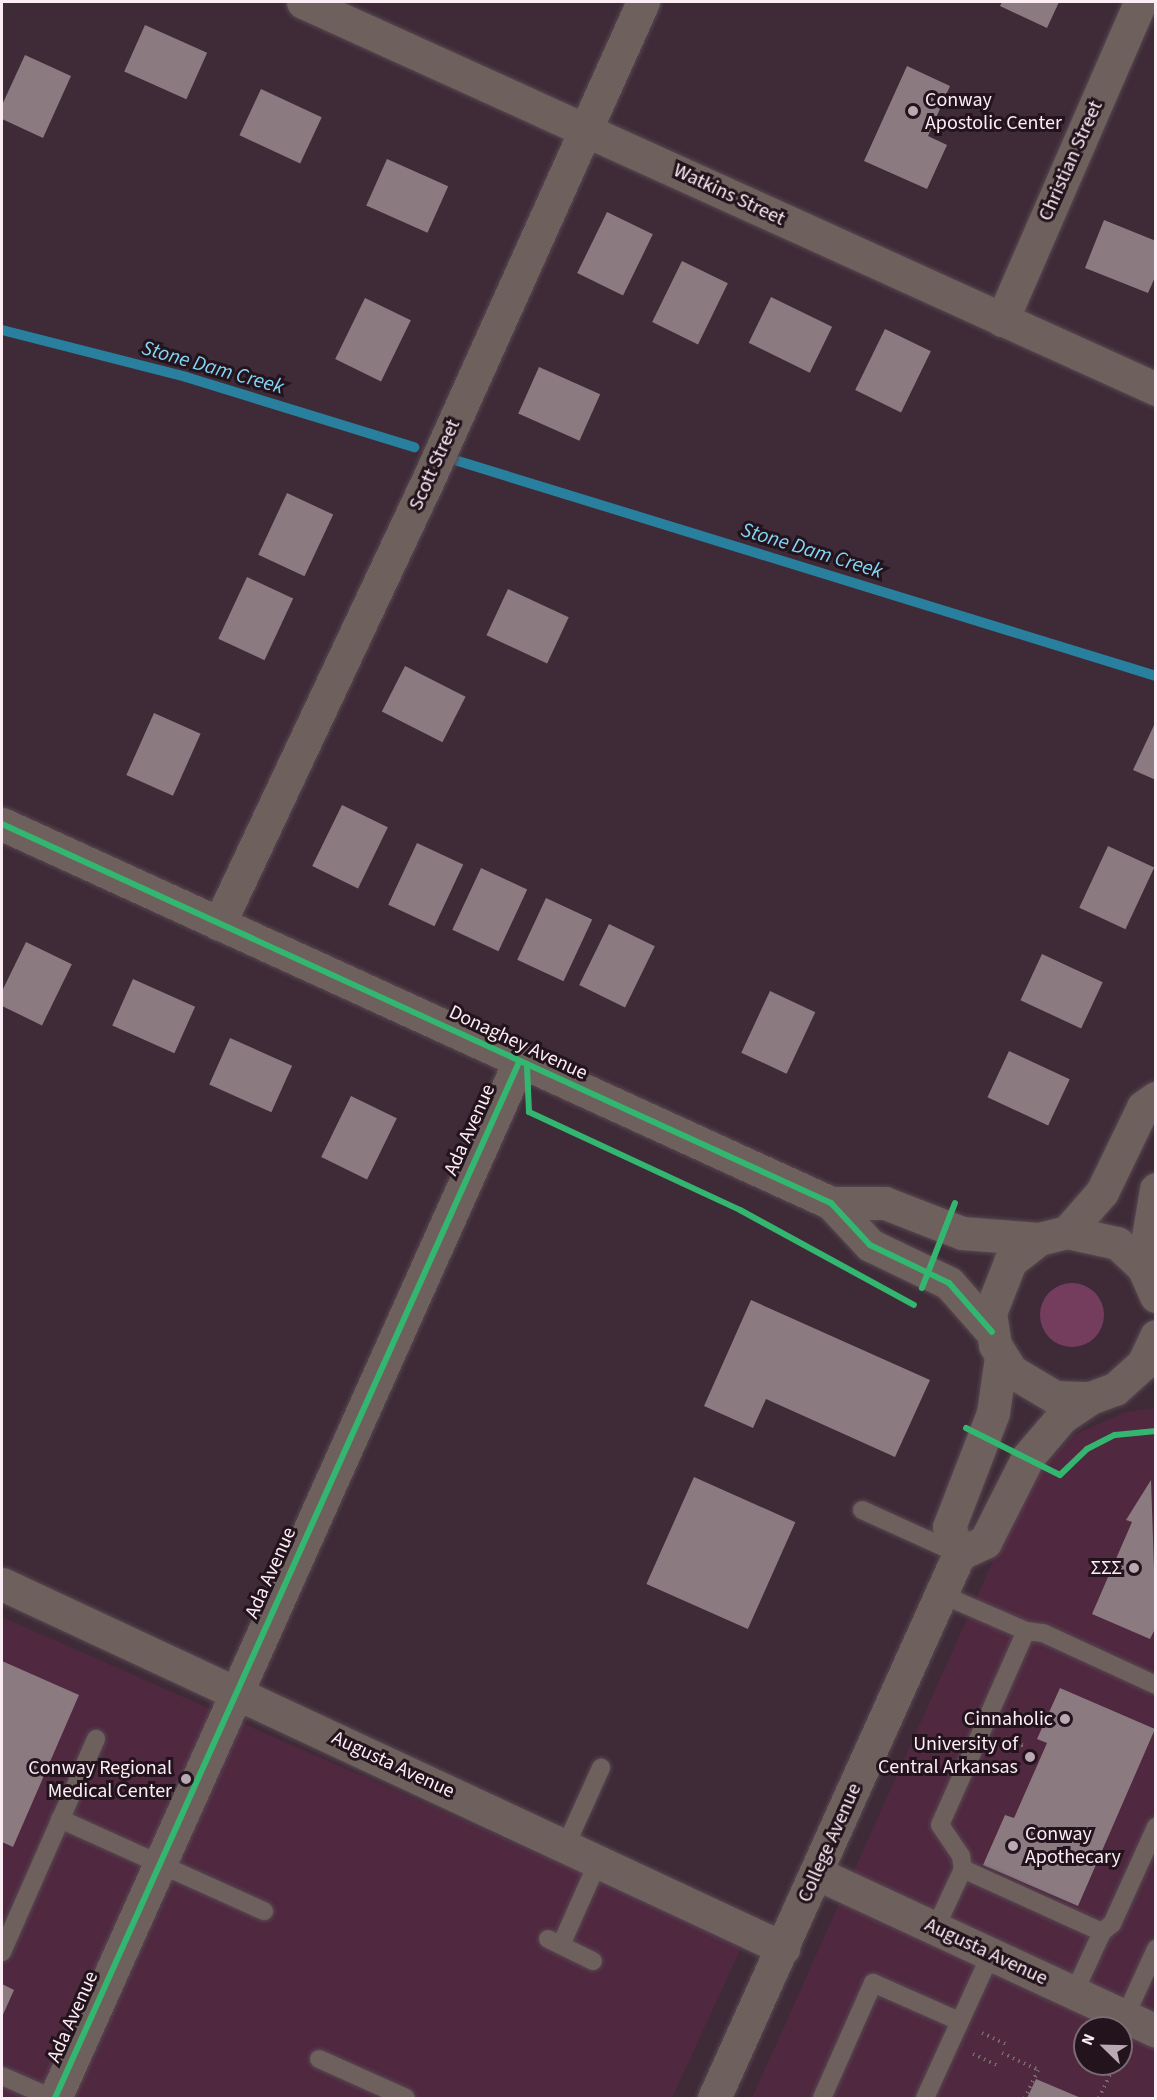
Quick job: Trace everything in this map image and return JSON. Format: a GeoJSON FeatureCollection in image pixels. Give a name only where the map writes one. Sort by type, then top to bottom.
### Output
{"type":"FeatureCollection","features":[{"type":"Feature","properties":{"kind":"street","name":"Watkins Street"},"geometry":{"type":"LineString","coordinates":[[303,2],[1155,389]]}},
{"type":"Feature","properties":{"kind":"street","name":"Scott Street"},"geometry":{"type":"LineString","coordinates":[[219,924],[643,2]]}},
{"type":"Feature","properties":{"kind":"street","name":"Christian Street"},"geometry":{"type":"LineString","coordinates":[[1002,320],[1140,2]]}},
{"type":"Feature","properties":{"kind":"street","name":"Donaghey Avenue"},"geometry":{"type":"LineString","coordinates":[[2,824],[831,1203],[870,1245],[949,1283],[996,1344],[1039,1392],[1103,1393]]}},
{"type":"Feature","properties":{"kind":"street","name":"Ada Avenue"},"geometry":{"type":"LineString","coordinates":[[54,2098],[519,1062]]}},
{"type":"Feature","properties":{"kind":"street"},"geometry":{"type":"LineString","coordinates":[[1155,1098],[1143,1107],[1102,1192],[999,1278],[990,1313],[996,1344],[993,1413],[949,1527],[959,1554],[985,1542],[1033,1450],[1062,1417],[1103,1393],[1143,1364],[1155,1336]]}},
{"type":"Feature","properties":{"kind":"street"},"geometry":{"type":"LineString","coordinates":[[1152,1287],[1155,1189]]}},
{"type":"Feature","properties":{"kind":"street","name":"Donaghey Avenue"},"geometry":{"type":"LineString","coordinates":[[831,1203],[885,1203],[962,1233],[1102,1236],[1152,1287]]}},
{"type":"Feature","properties":{"kind":"street"},"geometry":{"type":"LineString","coordinates":[[1103,1393],[1155,1388]]}},
{"type":"Feature","properties":{"kind":"street","name":"College Avenue"},"geometry":{"type":"LineString","coordinates":[[714,2098],[959,1554]]}},
{"type":"Feature","properties":{"kind":"street","name":"Augusta Avenue"},"geometry":{"type":"LineString","coordinates":[[2,1584],[783,1948]]}},
{"type":"Feature","properties":{"kind":"street","name":"Augusta Avenue"},"geometry":{"type":"LineString","coordinates":[[816,1873],[1123,2016]]}},
{"type":"Feature","properties":{"kind":"street","name":"Augusta Avenue"},"geometry":{"type":"LineString","coordinates":[[1133,2021],[1155,2031]]}},
{"type":"Feature","properties":{"kind":"lane"},"geometry":{"type":"LineString","coordinates":[[862,1510],[959,1554]]}},
{"type":"Feature","properties":{"kind":"lane"},"geometry":{"type":"LineString","coordinates":[[941,1594],[1026,1631],[1043,1634],[1155,1685]]}},
{"type":"Feature","properties":{"kind":"lane"},"geometry":{"type":"LineString","coordinates":[[936,1929],[963,1869],[961,1856],[940,1825],[1026,1631]]}},
{"type":"Feature","properties":{"kind":"lane"},"geometry":{"type":"LineString","coordinates":[[2,1952],[96,1739]]}},
{"type":"Feature","properties":{"kind":"lane"},"geometry":{"type":"LineString","coordinates":[[566,1845],[601,1768]]}},
{"type":"Feature","properties":{"kind":"lane"},"geometry":{"type":"LineString","coordinates":[[60,1819],[264,1911]]}},
{"type":"Feature","properties":{"kind":"lane"},"geometry":{"type":"LineString","coordinates":[[1074,1993],[1102,1932],[1112,1924],[1155,1827]]}},
{"type":"Feature","properties":{"kind":"lane"},"geometry":{"type":"LineString","coordinates":[[593,1961],[554,1942],[598,1862]]}},
{"type":"Feature","properties":{"kind":"lane"},"geometry":{"type":"LineString","coordinates":[[963,1869],[1102,1932]]}},
{"type":"Feature","properties":{"kind":"lane"},"geometry":{"type":"LineString","coordinates":[[1125,2016],[1155,1949]]}},
{"type":"Feature","properties":{"kind":"lane"},"geometry":{"type":"LineString","coordinates":[[925,2098],[991,1954]]}},
{"type":"Feature","properties":{"kind":"lane"},"geometry":{"type":"LineString","coordinates":[[822,2098],[873,1983],[959,2021]]}},
{"type":"Feature","properties":{"kind":"lane"},"geometry":{"type":"LineString","coordinates":[[319,2059],[406,2098]]}},
{"type":"Feature","properties":{"kind":"lane"},"geometry":{"type":"LineString","coordinates":[[2,2076],[54,2098]]}},
{"type":"Feature","properties":{"kind":"path"},"geometry":{"type":"LineString","coordinates":[[1155,1640],[1155,1645]]}},
{"type":"Feature","properties":{"kind":"path"},"geometry":{"type":"LineString","coordinates":[[999,1736],[1026,1747]]}},
{"type":"Feature","properties":{"kind":"path"},"geometry":{"type":"LineString","coordinates":[[980,2032],[1006,2043]]}},
{"type":"Feature","properties":{"kind":"path"},"geometry":{"type":"LineString","coordinates":[[1002,2053],[1038,2070],[1025,2098]]}},
{"type":"Feature","properties":{"kind":"path"},"geometry":{"type":"LineString","coordinates":[[970,2054],[996,2066]]}},
{"type":"Feature","properties":{"kind":"path"},"geometry":{"type":"LineString","coordinates":[[1099,2098],[1109,2076]]}},
{"type":"Feature","properties":{"kind":"shaded area"},"geometry":{"type":"Polygon","coordinates":[[[1066,1283],[1078,1283],[1095,1292],[1102,1303],[1104,1315],[1102,1327],[1095,1338],[1078,1347],[1066,1347],[1054,1342],[1045,1333],[1040,1321],[1040,1309],[1045,1297],[1054,1288],[1066,1283]]]}},
{"type":"Feature","properties":{"kind":"shaded area","name":"University of Central Arkansas"},"geometry":{"type":"Polygon","coordinates":[[[1155,1408],[1155,2098],[752,2098],[1027,1485],[1072,1436],[1125,1412],[1155,1408]]]}},
{"type":"Feature","properties":{"kind":"shaded area","name":"Conway Regional Medical Center"},"geometry":{"type":"Polygon","coordinates":[[[2,1617],[739,1942],[741,1948],[672,2098],[2,2098],[2,1617]]]}},
{"type":"Feature","properties":{"kind":"building"},"geometry":{"type":"Polygon","coordinates":[[[1002,2],[1059,2],[1047,28],[1000,6],[1002,2]]]}},
{"type":"Feature","properties":{"kind":"building"},"geometry":{"type":"Polygon","coordinates":[[[145,25],[207,53],[186,99],[124,72],[145,25]]]}},
{"type":"Feature","properties":{"kind":"building"},"geometry":{"type":"Polygon","coordinates":[[[25,55],[71,76],[43,138],[2,119],[2,105],[25,55]]]}},
{"type":"Feature","properties":{"kind":"building","name":"Conway Apostolic Center"},"geometry":{"type":"Polygon","coordinates":[[[907,66],[950,86],[928,136],[947,145],[927,189],[864,161],[907,66]]]}},
{"type":"Feature","properties":{"kind":"building"},"geometry":{"type":"Polygon","coordinates":[[[261,89],[322,117],[300,164],[239,135],[261,89]]]}},
{"type":"Feature","properties":{"kind":"building"},"geometry":{"type":"Polygon","coordinates":[[[387,159],[448,186],[427,233],[366,206],[387,159]]]}},
{"type":"Feature","properties":{"kind":"building"},"geometry":{"type":"Polygon","coordinates":[[[607,212],[653,234],[623,295],[577,273],[607,212]]]}},
{"type":"Feature","properties":{"kind":"building"},"geometry":{"type":"Polygon","coordinates":[[[1104,220],[1156,241],[1156,275],[1148,293],[1085,268],[1104,220]]]}},
{"type":"Feature","properties":{"kind":"building"},"geometry":{"type":"Polygon","coordinates":[[[682,261],[728,283],[698,344],[652,322],[682,261]]]}},
{"type":"Feature","properties":{"kind":"building"},"geometry":{"type":"Polygon","coordinates":[[[771,297],[832,327],[810,373],[749,343],[771,297]]]}},
{"type":"Feature","properties":{"kind":"building"},"geometry":{"type":"Polygon","coordinates":[[[365,298],[411,320],[381,381],[335,359],[365,298]]]}},
{"type":"Feature","properties":{"kind":"building"},"geometry":{"type":"Polygon","coordinates":[[[885,329],[931,351],[901,412],[855,390],[885,329]]]}},
{"type":"Feature","properties":{"kind":"building"},"geometry":{"type":"Polygon","coordinates":[[[539,367],[600,394],[579,441],[518,414],[539,367]]]}},
{"type":"Feature","properties":{"kind":"building"},"geometry":{"type":"Polygon","coordinates":[[[287,493],[333,515],[304,576],[258,555],[287,493]]]}},
{"type":"Feature","properties":{"kind":"building"},"geometry":{"type":"Polygon","coordinates":[[[247,577],[293,599],[264,660],[218,639],[247,577]]]}},
{"type":"Feature","properties":{"kind":"building"},"geometry":{"type":"Polygon","coordinates":[[[508,589],[569,617],[547,664],[486,635],[508,589]]]}},
{"type":"Feature","properties":{"kind":"building"},"geometry":{"type":"Polygon","coordinates":[[[405,666],[466,697],[442,742],[382,711],[405,666]]]}},
{"type":"Feature","properties":{"kind":"building"},"geometry":{"type":"Polygon","coordinates":[[[154,713],[201,734],[173,796],[126,775],[154,713]]]}},
{"type":"Feature","properties":{"kind":"building"},"geometry":{"type":"Polygon","coordinates":[[[1156,721],[1156,780],[1133,770],[1156,721]]]}},
{"type":"Feature","properties":{"kind":"building"},"geometry":{"type":"Polygon","coordinates":[[[342,805],[388,827],[358,888],[312,866],[342,805]]]}},
{"type":"Feature","properties":{"kind":"building"},"geometry":{"type":"Polygon","coordinates":[[[417,843],[463,865],[434,926],[388,905],[417,843]]]}},
{"type":"Feature","properties":{"kind":"building"},"geometry":{"type":"Polygon","coordinates":[[[1108,846],[1154,868],[1125,929],[1079,908],[1108,846]]]}},
{"type":"Feature","properties":{"kind":"building"},"geometry":{"type":"Polygon","coordinates":[[[481,868],[527,890],[498,951],[452,930],[481,868]]]}},
{"type":"Feature","properties":{"kind":"building"},"geometry":{"type":"Polygon","coordinates":[[[546,898],[592,920],[563,981],[517,960],[546,898]]]}},
{"type":"Feature","properties":{"kind":"building"},"geometry":{"type":"Polygon","coordinates":[[[609,924],[655,946],[625,1007],[579,985],[609,924]]]}},
{"type":"Feature","properties":{"kind":"building"},"geometry":{"type":"Polygon","coordinates":[[[26,942],[72,964],[42,1025],[2,1006],[2,991],[26,942]]]}},
{"type":"Feature","properties":{"kind":"building"},"geometry":{"type":"Polygon","coordinates":[[[1042,954],[1103,982],[1081,1029],[1020,1000],[1042,954]]]}},
{"type":"Feature","properties":{"kind":"building"},"geometry":{"type":"Polygon","coordinates":[[[133,979],[195,1007],[174,1053],[112,1026],[133,979]]]}},
{"type":"Feature","properties":{"kind":"building"},"geometry":{"type":"Polygon","coordinates":[[[770,991],[815,1012],[787,1074],[741,1053],[770,991]]]}},
{"type":"Feature","properties":{"kind":"building"},"geometry":{"type":"Polygon","coordinates":[[[230,1038],[292,1066],[271,1112],[209,1085],[230,1038]]]}},
{"type":"Feature","properties":{"kind":"building"},"geometry":{"type":"Polygon","coordinates":[[[1009,1051],[1070,1079],[1048,1126],[987,1097],[1009,1051]]]}},
{"type":"Feature","properties":{"kind":"building"},"geometry":{"type":"Polygon","coordinates":[[[351,1096],[397,1118],[367,1179],[321,1157],[351,1096]]]}},
{"type":"Feature","properties":{"kind":"building"},"geometry":{"type":"Polygon","coordinates":[[[751,1300],[930,1380],[895,1457],[766,1399],[753,1428],[704,1406],[751,1300]]]}},
{"type":"Feature","properties":{"kind":"building"},"geometry":{"type":"Polygon","coordinates":[[[694,1477],[795,1522],[748,1629],[646,1584],[694,1477]]]}},
{"type":"Feature","properties":{"kind":"building","name":"ΣΣΣ"},"geometry":{"type":"Polygon","coordinates":[[[1151,1480],[1156,1627],[1150,1639],[1092,1614],[1132,1522],[1126,1520],[1151,1480]]]}},
{"type":"Feature","properties":{"kind":"building"},"geometry":{"type":"Polygon","coordinates":[[[2,1661],[79,1695],[13,1847],[2,1842],[2,1661]]]}},
{"type":"Feature","properties":{"kind":"building"},"geometry":{"type":"Polygon","coordinates":[[[1060,1688],[1155,1729],[1078,1906],[983,1865],[1005,1815],[1014,1818],[1047,1743],[1037,1739],[1060,1688]]]}},
{"type":"Feature","properties":{"kind":"building"},"geometry":{"type":"Polygon","coordinates":[[[2,1984],[14,1990],[2,2017],[2,1984]]]}},
{"type":"Feature","properties":{"kind":"building"},"geometry":{"type":"Polygon","coordinates":[[[1036,2079],[1081,2098],[1027,2098],[1036,2079]]]}},
{"type":"Feature","properties":{"kind":"waterway","name":"Stone Dam Creek"},"geometry":{"type":"LineString","coordinates":[[2,330],[186,377],[414,447]]}},
{"type":"Feature","properties":{"kind":"waterway","name":"Stone Dam Creek"},"geometry":{"type":"LineString","coordinates":[[458,461],[1156,676]]}},
{"type":"Feature","properties":{"kind":"cycle path"},"geometry":{"type":"LineString","coordinates":[[2,824],[831,1203],[870,1245],[949,1283],[992,1332]]}},
{"type":"Feature","properties":{"kind":"cycle path"},"geometry":{"type":"LineString","coordinates":[[55,2098],[519,1062]]}},
{"type":"Feature","properties":{"kind":"cycle path"},"geometry":{"type":"LineString","coordinates":[[527,1066],[529,1112],[740,1210],[914,1305]]}},
{"type":"Feature","properties":{"kind":"cycle path"},"geometry":{"type":"LineString","coordinates":[[922,1288],[955,1203]]}},
{"type":"Feature","properties":{"kind":"cycle path"},"geometry":{"type":"LineString","coordinates":[[966,1428],[1060,1475],[1087,1449],[1115,1435],[1156,1431]]}},
{"type":"Feature","properties":{"kind":"place","name":"Conway Apostolic Center"},"geometry":{"type":"Point","coordinates":[913,111]}},
{"type":"Feature","properties":{"kind":"place","name":"ΣΣΣ"},"geometry":{"type":"Point","coordinates":[1134,1568]}},
{"type":"Feature","properties":{"kind":"place","name":"Cinnaholic"},"geometry":{"type":"Point","coordinates":[1065,1719]}},
{"type":"Feature","properties":{"kind":"place","name":"University of Central Arkansas"},"geometry":{"type":"Point","coordinates":[1030,1757]}},
{"type":"Feature","properties":{"kind":"place","name":"Conway Regional Medical Center"},"geometry":{"type":"Point","coordinates":[186,1779]}},
{"type":"Feature","properties":{"kind":"place","name":"Conway Apothecary"},"geometry":{"type":"Point","coordinates":[1013,1846]}}]}
